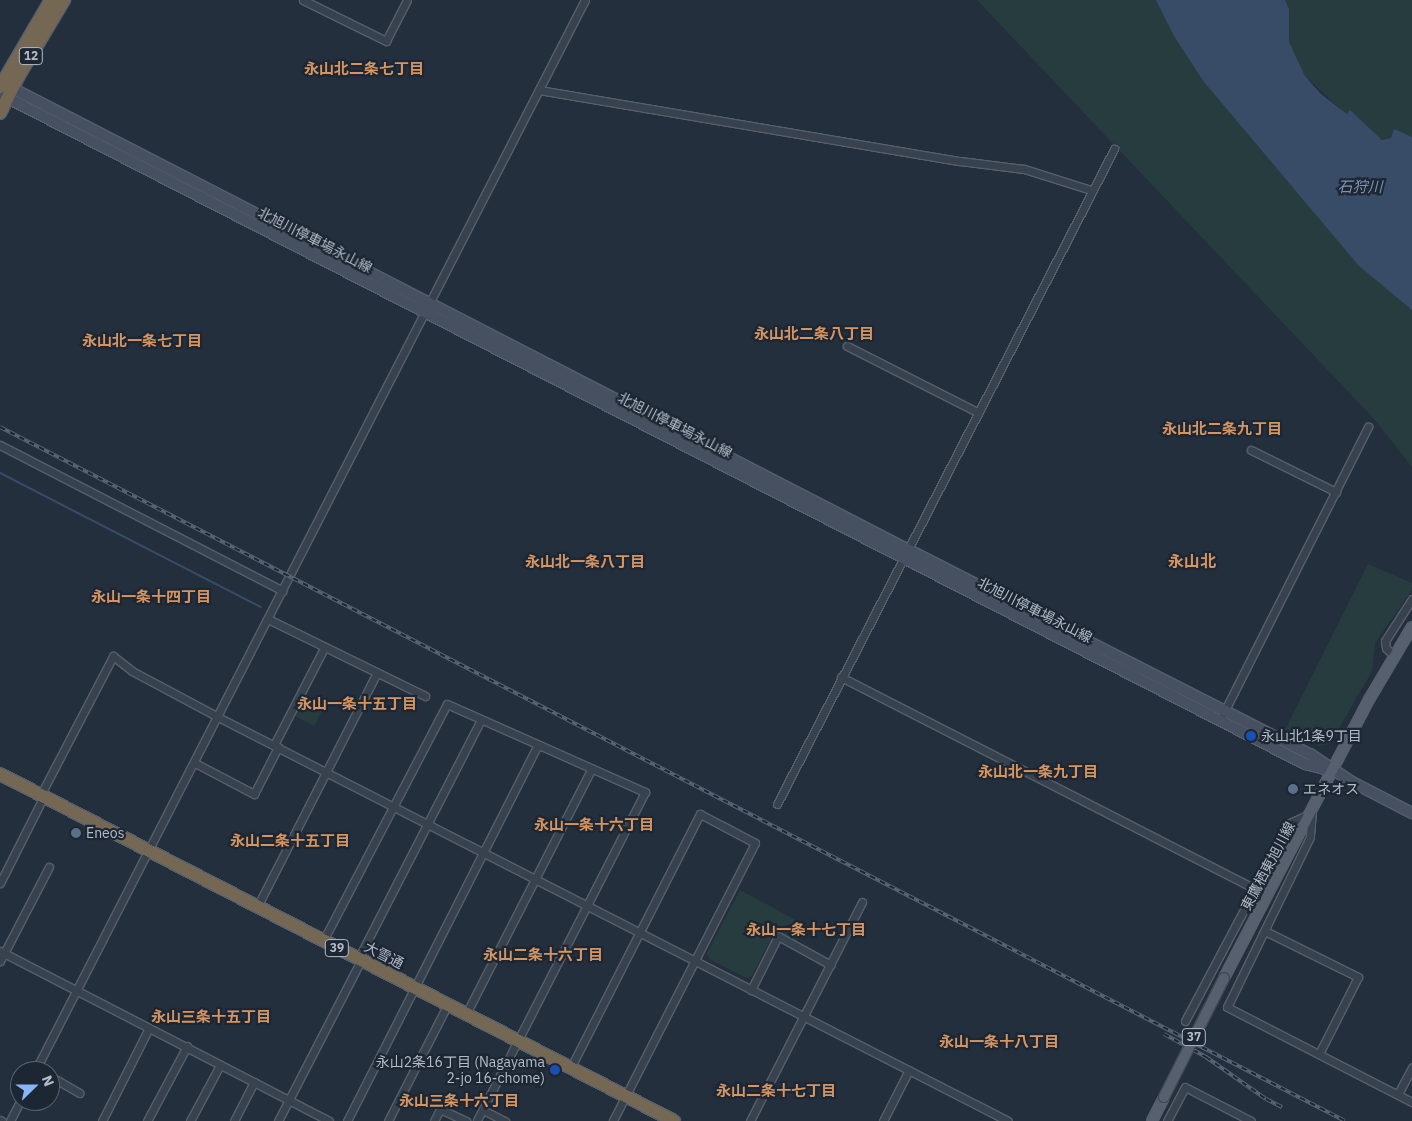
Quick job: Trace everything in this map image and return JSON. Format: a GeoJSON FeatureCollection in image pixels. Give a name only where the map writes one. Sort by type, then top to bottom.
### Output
{"type":"FeatureCollection","features":[{"type":"Feature","properties":{"kind":"highway","name":"12"},"geometry":{"type":"LineString","coordinates":[[0,113],[4,88],[50,0]]}},
{"type":"Feature","properties":{"kind":"highway","name":"12"},"geometry":{"type":"LineString","coordinates":[[4,88],[64,0]]}},
{"type":"Feature","properties":{"kind":"highway","name":"大雪通"},"geometry":{"type":"LineString","coordinates":[[0,774],[674,1121]]}},
{"type":"Feature","properties":{"kind":"main road","name":"北旭川停車場永山線"},"geometry":{"type":"LineString","coordinates":[[4,88],[905,554],[1220,721],[1305,764],[1332,771]]}},
{"type":"Feature","properties":{"kind":"main road","name":"北旭川停車場永山線"},"geometry":{"type":"LineString","coordinates":[[905,554],[1310,754],[1332,771],[1412,813]]}},
{"type":"Feature","properties":{"kind":"main road","name":"東鷹栖東旭川線"},"geometry":{"type":"LineString","coordinates":[[1152,1121],[1332,771],[1394,656],[1410,632]]}},
{"type":"Feature","properties":{"kind":"street"},"geometry":{"type":"LineString","coordinates":[[303,0],[386,41],[407,0]]}},
{"type":"Feature","properties":{"kind":"street"},"geometry":{"type":"LineString","coordinates":[[41,1061],[76,990],[429,308],[585,0]]}},
{"type":"Feature","properties":{"kind":"street"},"geometry":{"type":"LineString","coordinates":[[539,90],[960,161],[1024,169],[1091,190]]}},
{"type":"Feature","properties":{"kind":"street"},"geometry":{"type":"LineString","coordinates":[[777,804],[1114,148]]}},
{"type":"Feature","properties":{"kind":"street"},"geometry":{"type":"LineString","coordinates":[[847,346],[978,412]]}},
{"type":"Feature","properties":{"kind":"street"},"geometry":{"type":"LineString","coordinates":[[1220,721],[1368,427]]}},
{"type":"Feature","properties":{"kind":"street"},"geometry":{"type":"LineString","coordinates":[[0,445],[283,591]]}},
{"type":"Feature","properties":{"kind":"street"},"geometry":{"type":"LineString","coordinates":[[1251,450],[1336,492]]}},
{"type":"Feature","properties":{"kind":"street"},"geometry":{"type":"LineString","coordinates":[[1394,656],[1386,648],[1385,641],[1412,599]]}},
{"type":"Feature","properties":{"kind":"street"},"geometry":{"type":"LineString","coordinates":[[268,619],[425,696]]}},
{"type":"Feature","properties":{"kind":"street"},"geometry":{"type":"LineString","coordinates":[[195,763],[254,794],[324,648]]}},
{"type":"Feature","properties":{"kind":"street"},"geometry":{"type":"LineString","coordinates":[[0,882],[113,656],[132,671],[218,717],[1008,1121]]}},
{"type":"Feature","properties":{"kind":"street"},"geometry":{"type":"LineString","coordinates":[[257,907],[377,674]]}},
{"type":"Feature","properties":{"kind":"street"},"geometry":{"type":"LineString","coordinates":[[841,677],[1255,889]]}},
{"type":"Feature","properties":{"kind":"street"},"geometry":{"type":"LineString","coordinates":[[323,941],[447,704],[645,792],[477,1121]]}},
{"type":"Feature","properties":{"kind":"street"},"geometry":{"type":"LineString","coordinates":[[278,1121],[481,720]]}},
{"type":"Feature","properties":{"kind":"street"},"geometry":{"type":"LineString","coordinates":[[347,1121],[538,745]]}},
{"type":"Feature","properties":{"kind":"street"},"geometry":{"type":"LineString","coordinates":[[466,1014],[592,768]]}},
{"type":"Feature","properties":{"kind":"street"},"geometry":{"type":"LineString","coordinates":[[1186,1021],[1290,824],[1312,812]]}},
{"type":"Feature","properties":{"kind":"street"},"geometry":{"type":"LineString","coordinates":[[1312,812],[1310,837],[1227,1007],[1412,1102]]}},
{"type":"Feature","properties":{"kind":"street"},"geometry":{"type":"LineString","coordinates":[[571,1067],[700,814],[755,843],[613,1121]]}},
{"type":"Feature","properties":{"kind":"street"},"geometry":{"type":"LineString","coordinates":[[0,961],[2,952],[49,866]]}},
{"type":"Feature","properties":{"kind":"street"},"geometry":{"type":"LineString","coordinates":[[750,1121],[862,902]]}},
{"type":"Feature","properties":{"kind":"street"},"geometry":{"type":"LineString","coordinates":[[1265,931],[1358,977],[1319,1054]]}},
{"type":"Feature","properties":{"kind":"street"},"geometry":{"type":"LineString","coordinates":[[751,990],[778,936],[831,965]]}},
{"type":"Feature","properties":{"kind":"street"},"geometry":{"type":"LineString","coordinates":[[2,952],[289,1099],[325,1120]]}},
{"type":"Feature","properties":{"kind":"street"},"geometry":{"type":"LineString","coordinates":[[388,1121],[448,1004]]}},
{"type":"Feature","properties":{"kind":"street"},"geometry":{"type":"LineString","coordinates":[[102,1121],[149,1028]]}},
{"type":"Feature","properties":{"kind":"street"},"geometry":{"type":"LineString","coordinates":[[147,1121],[187,1046]]}},
{"type":"Feature","properties":{"kind":"street"},"geometry":{"type":"LineString","coordinates":[[190,1121],[220,1064]]}},
{"type":"Feature","properties":{"kind":"street"},"geometry":{"type":"LineString","coordinates":[[1398,1094],[1412,1068]]}},
{"type":"Feature","properties":{"kind":"street"},"geometry":{"type":"LineString","coordinates":[[884,1121],[909,1070]]}},
{"type":"Feature","properties":{"kind":"street"},"geometry":{"type":"LineString","coordinates":[[60,1082],[80,1093]]}},
{"type":"Feature","properties":{"kind":"street"},"geometry":{"type":"LineString","coordinates":[[234,1121],[254,1082]]}},
{"type":"Feature","properties":{"kind":"street"},"geometry":{"type":"LineString","coordinates":[[1167,1121],[1185,1087],[1251,1121]]}},
{"type":"Feature","properties":{"kind":"street"},"geometry":{"type":"LineString","coordinates":[[434,1121],[440,1109],[466,1121]]}},
{"type":"Feature","properties":{"kind":"street"},"geometry":{"type":"LineString","coordinates":[[483,1110],[505,1121]]}},
{"type":"Feature","properties":{"kind":"green space"},"geometry":{"type":"Polygon","coordinates":[[[977,0],[1157,0],[1412,310],[1412,467],[1375,420],[977,0]]]}},
{"type":"Feature","properties":{"kind":"green space"},"geometry":{"type":"Polygon","coordinates":[[[1285,0],[1412,0],[1412,141],[1394,130],[1391,138],[1382,140],[1350,110],[1347,115],[1305,76],[1288,42],[1289,9],[1285,0]]]}},
{"type":"Feature","properties":{"kind":"green space"},"geometry":{"type":"Polygon","coordinates":[[[1368,564],[1412,583],[1412,590],[1375,643],[1372,671],[1330,744],[1319,746],[1285,730],[1368,564]]]}},
{"type":"Feature","properties":{"kind":"green space"},"geometry":{"type":"Polygon","coordinates":[[[303,700],[323,710],[314,726],[295,716],[303,700]]]}},
{"type":"Feature","properties":{"kind":"green space"},"geometry":{"type":"Polygon","coordinates":[[[740,890],[805,925],[796,942],[775,931],[752,976],[747,978],[709,959],[707,953],[740,890]]]}},
{"type":"Feature","properties":{"kind":"water","name":"石狩川"},"geometry":{"type":"Polygon","coordinates":[[[1156,0],[1285,0],[1289,9],[1289,42],[1305,76],[1321,94],[1347,114],[1350,110],[1382,140],[1391,138],[1394,129],[1412,137],[1412,310],[1359,266],[1204,82],[1174,36],[1156,0]]]}},
{"type":"Feature","properties":{"kind":"waterway"},"geometry":{"type":"LineString","coordinates":[[0,473],[261,607]]}},
{"type":"Feature","properties":{"kind":"railway"},"geometry":{"type":"LineString","coordinates":[[0,427],[1345,1121]]}},
{"type":"Feature","properties":{"kind":"railway"},"geometry":{"type":"LineString","coordinates":[[1164,1034],[1206,1057],[1266,1099],[1282,1107]]}},
{"type":"Feature","properties":{"kind":"place","name":"永山北1条9丁目"},"geometry":{"type":"Point","coordinates":[1251,736]}},
{"type":"Feature","properties":{"kind":"place","name":"エネオス"},"geometry":{"type":"Point","coordinates":[1293,789]}},
{"type":"Feature","properties":{"kind":"place","name":"Eneos"},"geometry":{"type":"Point","coordinates":[76,833]}},
{"type":"Feature","properties":{"kind":"place","name":"永山2条16丁目 (Nagayama 2-jo 16-chome)"},"geometry":{"type":"Point","coordinates":[555,1070]}},
{"type":"Feature","properties":{"kind":"district","name":"永山北二条七丁目"},"geometry":{"type":"Point","coordinates":[364,69]}},
{"type":"Feature","properties":{"kind":"district","name":"永山北二条八丁目"},"geometry":{"type":"Point","coordinates":[814,334]}},
{"type":"Feature","properties":{"kind":"district","name":"永山北一条七丁目"},"geometry":{"type":"Point","coordinates":[142,341]}},
{"type":"Feature","properties":{"kind":"district","name":"永山北二条九丁目"},"geometry":{"type":"Point","coordinates":[1222,429]}},
{"type":"Feature","properties":{"kind":"district","name":"永山北"},"geometry":{"type":"Point","coordinates":[1192,561]}},
{"type":"Feature","properties":{"kind":"district","name":"永山北一条八丁目"},"geometry":{"type":"Point","coordinates":[585,562]}},
{"type":"Feature","properties":{"kind":"district","name":"永山一条十四丁目"},"geometry":{"type":"Point","coordinates":[151,597]}},
{"type":"Feature","properties":{"kind":"district","name":"永山一条十五丁目"},"geometry":{"type":"Point","coordinates":[357,704]}},
{"type":"Feature","properties":{"kind":"district","name":"永山北一条九丁目"},"geometry":{"type":"Point","coordinates":[1038,772]}},
{"type":"Feature","properties":{"kind":"district","name":"永山一条十六丁目"},"geometry":{"type":"Point","coordinates":[594,825]}},
{"type":"Feature","properties":{"kind":"district","name":"永山二条十五丁目"},"geometry":{"type":"Point","coordinates":[290,841]}},
{"type":"Feature","properties":{"kind":"district","name":"永山一条十七丁目"},"geometry":{"type":"Point","coordinates":[806,930]}},
{"type":"Feature","properties":{"kind":"district","name":"永山二条十六丁目"},"geometry":{"type":"Point","coordinates":[543,955]}},
{"type":"Feature","properties":{"kind":"district","name":"永山三条十五丁目"},"geometry":{"type":"Point","coordinates":[211,1017]}},
{"type":"Feature","properties":{"kind":"district","name":"永山一条十八丁目"},"geometry":{"type":"Point","coordinates":[999,1042]}},
{"type":"Feature","properties":{"kind":"district","name":"永山二条十七丁目"},"geometry":{"type":"Point","coordinates":[776,1091]}},
{"type":"Feature","properties":{"kind":"district","name":"永山三条十六丁目"},"geometry":{"type":"Point","coordinates":[459,1101]}}]}
